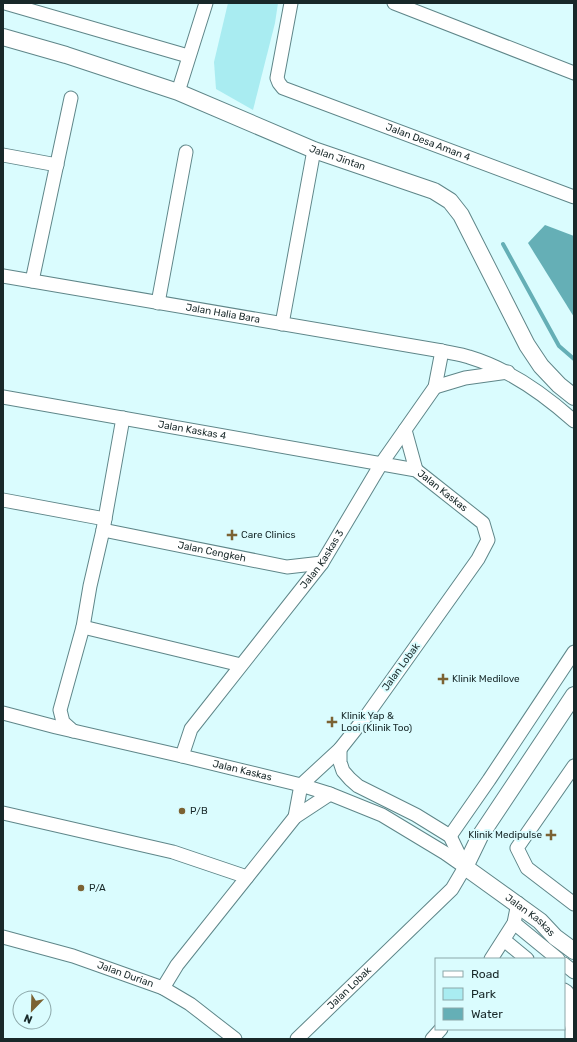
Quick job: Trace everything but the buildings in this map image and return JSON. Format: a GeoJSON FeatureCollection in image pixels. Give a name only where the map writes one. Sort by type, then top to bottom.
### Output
{"type":"FeatureCollection","features":[{"type":"Feature","properties":{"kind":"street"},"geometry":{"type":"LineString","coordinates":[[5,3],[188,56]]}},
{"type":"Feature","properties":{"kind":"street"},"geometry":{"type":"LineString","coordinates":[[178,92],[188,56],[206,3]]}},
{"type":"Feature","properties":{"kind":"street","name":"Jalan Desa Aman 4"},"geometry":{"type":"LineString","coordinates":[[291,3],[277,78],[283,88],[574,197]]}},
{"type":"Feature","properties":{"kind":"street"},"geometry":{"type":"LineString","coordinates":[[394,3],[409,6],[574,73]]}},
{"type":"Feature","properties":{"kind":"street","name":"Jalan Jintan"},"geometry":{"type":"LineString","coordinates":[[3,37],[66,55],[178,92],[314,150],[434,191],[450,202],[461,215],[527,345],[541,366],[574,397]]}},
{"type":"Feature","properties":{"kind":"street"},"geometry":{"type":"LineString","coordinates":[[32,281],[71,98]]}},
{"type":"Feature","properties":{"kind":"street"},"geometry":{"type":"LineString","coordinates":[[282,324],[314,150]]}},
{"type":"Feature","properties":{"kind":"street"},"geometry":{"type":"LineString","coordinates":[[158,303],[186,152]]}},
{"type":"Feature","properties":{"kind":"street"},"geometry":{"type":"LineString","coordinates":[[3,155],[57,165]]}},
{"type":"Feature","properties":{"kind":"street","name":"Jalan Halia Bara"},"geometry":{"type":"LineString","coordinates":[[3,276],[470,357],[508,372],[554,403],[574,421]]}},
{"type":"Feature","properties":{"kind":"street","name":"Jalan Kaskas 3"},"geometry":{"type":"LineString","coordinates":[[182,756],[191,728],[322,564],[381,464],[435,387],[442,351]]}},
{"type":"Feature","properties":{"kind":"street"},"geometry":{"type":"LineString","coordinates":[[435,387],[465,378],[508,372]]}},
{"type":"Feature","properties":{"kind":"street","name":"Jalan Kaskas 4"},"geometry":{"type":"LineString","coordinates":[[3,397],[381,464]]}},
{"type":"Feature","properties":{"kind":"street"},"geometry":{"type":"LineString","coordinates":[[73,731],[63,722],[60,710],[83,628],[123,418]]}},
{"type":"Feature","properties":{"kind":"street"},"geometry":{"type":"LineString","coordinates":[[405,430],[416,470]]}},
{"type":"Feature","properties":{"kind":"street","name":"Jalan Kaskas"},"geometry":{"type":"LineString","coordinates":[[381,464],[416,470],[483,523],[488,540]]}},
{"type":"Feature","properties":{"kind":"street","name":"Jalan Cengkeh"},"geometry":{"type":"LineString","coordinates":[[3,500],[287,567],[322,564]]}},
{"type":"Feature","properties":{"kind":"street","name":"Jalan Lobak"},"geometry":{"type":"LineString","coordinates":[[301,785],[340,749],[367,715],[478,559],[488,540]]}},
{"type":"Feature","properties":{"kind":"street"},"geometry":{"type":"LineString","coordinates":[[83,628],[240,665]]}},
{"type":"Feature","properties":{"kind":"street"},"geometry":{"type":"LineString","coordinates":[[340,749],[340,762],[343,771],[350,780],[358,786],[416,815],[450,836],[574,652]]}},
{"type":"Feature","properties":{"kind":"street"},"geometry":{"type":"LineString","coordinates":[[465,867],[480,836],[574,695]]}},
{"type":"Feature","properties":{"kind":"street"},"geometry":{"type":"LineString","coordinates":[[37,722],[60,710]]}},
{"type":"Feature","properties":{"kind":"street","name":"Jalan Kaskas"},"geometry":{"type":"LineString","coordinates":[[3,713],[301,785],[330,794],[382,815],[445,853],[518,903],[540,921],[555,937],[574,951]]}},
{"type":"Feature","properties":{"kind":"street"},"geometry":{"type":"LineString","coordinates":[[574,766],[517,848],[527,868],[574,904]]}},
{"type":"Feature","properties":{"kind":"street"},"geometry":{"type":"LineString","coordinates":[[295,817],[301,785]]}},
{"type":"Feature","properties":{"kind":"street"},"geometry":{"type":"LineString","coordinates":[[163,988],[177,965],[295,817],[330,794]]}},
{"type":"Feature","properties":{"kind":"street"},"geometry":{"type":"LineString","coordinates":[[3,813],[173,852],[247,877]]}},
{"type":"Feature","properties":{"kind":"street","name":"Jalan Kaskas"},"geometry":{"type":"LineString","coordinates":[[450,836],[465,867]]}},
{"type":"Feature","properties":{"kind":"street","name":"Jalan Lobak"},"geometry":{"type":"LineString","coordinates":[[297,1039],[452,889],[465,867]]}},
{"type":"Feature","properties":{"kind":"street"},"geometry":{"type":"LineString","coordinates":[[492,958],[514,923],[518,903]]}},
{"type":"Feature","properties":{"kind":"street"},"geometry":{"type":"LineString","coordinates":[[540,921],[574,941]]}},
{"type":"Feature","properties":{"kind":"street"},"geometry":{"type":"LineString","coordinates":[[514,923],[557,958]]}},
{"type":"Feature","properties":{"kind":"street","name":"Jalan Durian"},"geometry":{"type":"LineString","coordinates":[[3,938],[73,956],[163,988],[190,1004],[235,1039]]}},
{"type":"Feature","properties":{"kind":"street"},"geometry":{"type":"LineString","coordinates":[[504,940],[526,958]]}},
{"type":"Feature","properties":{"kind":"street"},"geometry":{"type":"LineString","coordinates":[[565,965],[574,972]]}},
{"type":"Feature","properties":{"kind":"street"},"geometry":{"type":"LineString","coordinates":[[568,991],[572,1039]]}},
{"type":"Feature","properties":{"kind":"green space"},"geometry":{"type":"Polygon","coordinates":[[[228,3],[278,3],[275,23],[253,110],[216,89],[214,62],[228,3]]]}},
{"type":"Feature","properties":{"kind":"water"},"geometry":{"type":"Polygon","coordinates":[[[545,225],[574,236],[574,317],[528,243],[545,225]]]}},
{"type":"Feature","properties":{"kind":"waterway"},"geometry":{"type":"LineString","coordinates":[[503,244],[559,346],[574,359]]}},
{"type":"Feature","properties":{"kind":"place","name":"Care Clinics"},"geometry":{"type":"Point","coordinates":[232,535]}},
{"type":"Feature","properties":{"kind":"place","name":"Klinik Medilove"},"geometry":{"type":"Point","coordinates":[443,679]}},
{"type":"Feature","properties":{"kind":"place","name":"Klinik Yap & Looi (Klinik Too)"},"geometry":{"type":"Point","coordinates":[332,722]}},
{"type":"Feature","properties":{"kind":"place","name":"P/B"},"geometry":{"type":"Point","coordinates":[182,811]}},
{"type":"Feature","properties":{"kind":"place","name":"Klinik Medipulse"},"geometry":{"type":"Point","coordinates":[551,835]}},
{"type":"Feature","properties":{"kind":"place","name":"P/A"},"geometry":{"type":"Point","coordinates":[81,888]}}]}
